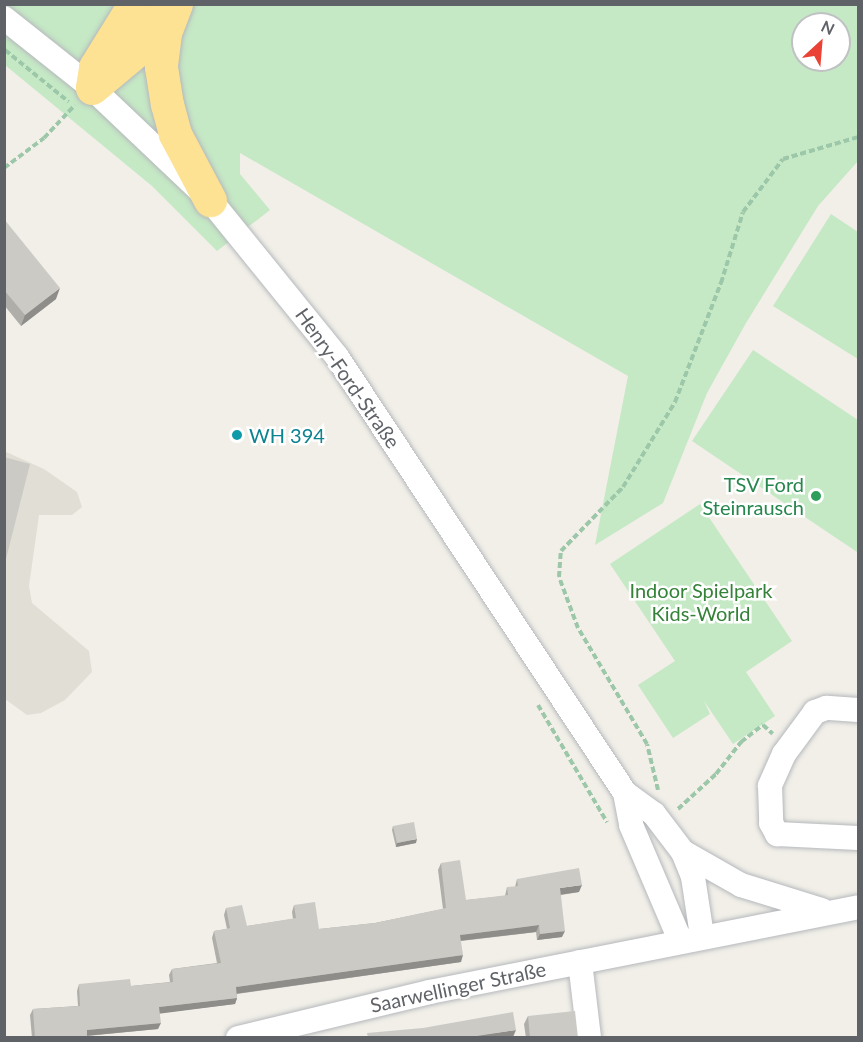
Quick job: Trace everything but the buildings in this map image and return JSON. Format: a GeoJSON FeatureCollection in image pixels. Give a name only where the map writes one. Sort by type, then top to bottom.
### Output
{"type":"FeatureCollection","features":[{"type":"Feature","properties":{"kind":"highway"},"geometry":{"type":"LineString","coordinates":[[83,102],[95,67],[134,4]]}},
{"type":"Feature","properties":{"kind":"highway"},"geometry":{"type":"LineString","coordinates":[[83,102],[135,51],[174,4]]}},
{"type":"Feature","properties":{"kind":"highway"},"geometry":{"type":"LineString","coordinates":[[174,4],[165,33],[161,67],[167,104],[175,134],[210,200]]}},
{"type":"Feature","properties":{"kind":"street","name":"Henry-Ford-Straße"},"geometry":{"type":"LineString","coordinates":[[4,18],[83,102],[210,200],[337,357],[625,794],[657,818],[683,852],[693,877],[691,938]]}},
{"type":"Feature","properties":{"kind":"street"},"geometry":{"type":"LineString","coordinates":[[858,710],[826,708],[815,712],[784,754],[770,786],[771,823],[777,834],[858,838]]}},
{"type":"Feature","properties":{"kind":"street","name":"Henry-Ford-Straße"},"geometry":{"type":"LineString","coordinates":[[625,794],[631,825],[691,938]]}},
{"type":"Feature","properties":{"kind":"street"},"geometry":{"type":"LineString","coordinates":[[683,852],[741,885],[827,912]]}},
{"type":"Feature","properties":{"kind":"street","name":"Saarwellinger Straße"},"geometry":{"type":"LineString","coordinates":[[238,1038],[430,992],[691,938],[858,907]]}},
{"type":"Feature","properties":{"kind":"street"},"geometry":{"type":"LineString","coordinates":[[580,962],[589,1038]]}},
{"type":"Feature","properties":{"kind":"path"},"geometry":{"type":"LineString","coordinates":[[4,50],[83,102],[44,138],[4,168]]}},
{"type":"Feature","properties":{"kind":"path"},"geometry":{"type":"LineString","coordinates":[[657,818],[658,787],[647,744],[578,628],[559,577],[561,551],[623,487],[675,402],[721,283],[743,212],[783,159],[858,137]]}},
{"type":"Feature","properties":{"kind":"path"},"geometry":{"type":"LineString","coordinates":[[537,703],[612,833]]}},
{"type":"Feature","properties":{"kind":"path"},"geometry":{"type":"LineString","coordinates":[[657,818],[697,793],[741,742],[763,725],[773,733],[771,740]]}},
{"type":"Feature","properties":{"kind":"shaded area"},"geometry":{"type":"Polygon","coordinates":[[[4,451],[44,469],[77,492],[82,507],[72,515],[39,515],[29,586],[32,603],[89,651],[92,672],[65,700],[41,713],[27,715],[5,699],[4,451]]]}},
{"type":"Feature","properties":{"kind":"green space"},"geometry":{"type":"Polygon","coordinates":[[[4,5],[858,5],[858,161],[818,206],[746,323],[707,393],[663,503],[595,545],[628,376],[240,153],[240,174],[270,210],[217,251],[152,186],[5,65],[4,5]]]}},
{"type":"Feature","properties":{"kind":"green space"},"geometry":{"type":"Polygon","coordinates":[[[831,214],[858,232],[858,359],[773,306],[831,214]]]}},
{"type":"Feature","properties":{"kind":"green space","name":"TSV Ford Steinrausch"},"geometry":{"type":"Polygon","coordinates":[[[753,350],[858,420],[857,552],[692,441],[753,350]]]}},
{"type":"Feature","properties":{"kind":"green space","name":"Indoor Spielpark Kids-World"},"geometry":{"type":"Polygon","coordinates":[[[700,504],[792,641],[746,672],[775,716],[733,744],[704,701],[710,714],[673,738],[638,685],[675,661],[610,564],[700,504]]]}},
{"type":"Feature","properties":{"kind":"place","name":"WH 394"},"geometry":{"type":"Point","coordinates":[237,435]}},
{"type":"Feature","properties":{"kind":"place","name":"TSV Ford Steinrausch"},"geometry":{"type":"Point","coordinates":[816,496]}}]}
